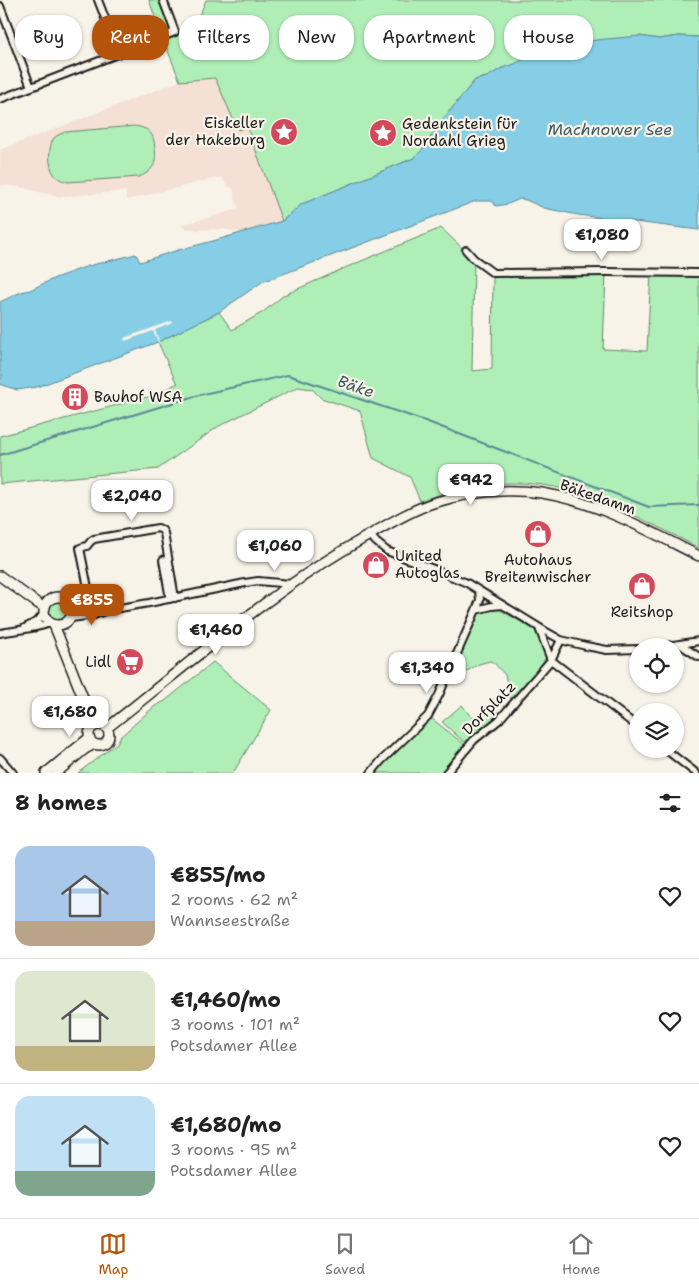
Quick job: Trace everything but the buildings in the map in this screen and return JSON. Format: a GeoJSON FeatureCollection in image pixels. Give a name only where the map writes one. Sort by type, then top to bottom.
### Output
{"type":"FeatureCollection","features":[{"type":"Feature","properties":{"kind":"street"},"geometry":{"type":"LineString","coordinates":[[98,0],[104,15]]}},
{"type":"Feature","properties":{"kind":"street"},"geometry":{"type":"LineString","coordinates":[[163,0],[169,15]]}},
{"type":"Feature","properties":{"kind":"street"},"geometry":{"type":"LineString","coordinates":[[0,6],[31,88]]}},
{"type":"Feature","properties":{"kind":"street"},"geometry":{"type":"LineString","coordinates":[[169,16],[175,32],[169,34]]}},
{"type":"Feature","properties":{"kind":"street"},"geometry":{"type":"LineString","coordinates":[[0,99],[103,60]]}},
{"type":"Feature","properties":{"kind":"street"},"geometry":{"type":"LineString","coordinates":[[466,250],[474,260],[493,273],[699,273]]}},
{"type":"Feature","properties":{"kind":"street","name":"Bäkedamm"},"geometry":{"type":"LineString","coordinates":[[107,728],[291,584],[370,535],[420,508],[447,499],[481,493],[520,492],[557,496],[595,508],[642,527],[699,556]]}},
{"type":"Feature","properties":{"kind":"street"},"geometry":{"type":"LineString","coordinates":[[88,588],[80,548],[87,546],[94,539],[158,528],[164,533],[172,598]]}},
{"type":"Feature","properties":{"kind":"street"},"geometry":{"type":"LineString","coordinates":[[370,535],[387,551],[460,580],[561,640],[606,650],[629,649]]}},
{"type":"Feature","properties":{"kind":"street"},"geometry":{"type":"LineString","coordinates":[[163,560],[172,598]]}},
{"type":"Feature","properties":{"kind":"street"},"geometry":{"type":"LineString","coordinates":[[0,576],[24,594],[46,607]]}},
{"type":"Feature","properties":{"kind":"street"},"geometry":{"type":"LineString","coordinates":[[0,633],[52,624],[70,617],[81,610],[108,610],[258,581],[291,584]]}},
{"type":"Feature","properties":{"kind":"street"},"geometry":{"type":"LineString","coordinates":[[371,773],[428,716],[476,610],[480,600],[479,591]]}},
{"type":"Feature","properties":{"kind":"street"},"geometry":{"type":"LineString","coordinates":[[24,628],[38,621],[46,607],[57,597],[68,601],[70,617],[64,637],[68,657],[94,725]]}},
{"type":"Feature","properties":{"kind":"street"},"geometry":{"type":"LineString","coordinates":[[476,610],[503,605]]}},
{"type":"Feature","properties":{"kind":"street"},"geometry":{"type":"LineString","coordinates":[[46,607],[47,620],[52,624],[68,657]]}},
{"type":"Feature","properties":{"kind":"street"},"geometry":{"type":"LineString","coordinates":[[539,628],[551,660],[629,720]]}},
{"type":"Feature","properties":{"kind":"street","name":"Dorfplatz"},"geometry":{"type":"LineString","coordinates":[[446,773],[474,740],[499,720],[551,660],[561,640]]}},
{"type":"Feature","properties":{"kind":"street"},"geometry":{"type":"LineString","coordinates":[[684,644],[699,641]]}},
{"type":"Feature","properties":{"kind":"street"},"geometry":{"type":"LineString","coordinates":[[684,647],[699,657]]}},
{"type":"Feature","properties":{"kind":"street"},"geometry":{"type":"LineString","coordinates":[[691,651],[699,652]]}},
{"type":"Feature","properties":{"kind":"street"},"geometry":{"type":"LineString","coordinates":[[101,724],[107,728],[110,735],[107,741],[101,745],[92,741],[89,732],[94,725],[101,724]]}},
{"type":"Feature","properties":{"kind":"street"},"geometry":{"type":"LineString","coordinates":[[46,773],[92,741]]}},
{"type":"Feature","properties":{"kind":"street"},"geometry":{"type":"LineString","coordinates":[[56,773],[92,741]]}},
{"type":"Feature","properties":{"kind":"street"},"geometry":{"type":"LineString","coordinates":[[0,758],[13,773]]}},
{"type":"Feature","properties":{"kind":"street"},"geometry":{"type":"LineString","coordinates":[[677,758],[696,773]]}},
{"type":"Feature","properties":{"kind":"shaded area"},"geometry":{"type":"Polygon","coordinates":[[[215,77],[238,130],[247,126],[282,221],[241,233],[222,229],[198,230],[182,228],[182,225],[238,209],[233,189],[227,186],[221,177],[126,200],[126,191],[59,197],[20,187],[0,185],[0,150],[180,81],[215,77]]]}},
{"type":"Feature","properties":{"kind":"green space"},"geometry":{"type":"Polygon","coordinates":[[[149,0],[159,0],[164,15],[154,15],[149,0]]]}},
{"type":"Feature","properties":{"kind":"green space"},"geometry":{"type":"Polygon","coordinates":[[[206,0],[699,0],[699,37],[678,36],[659,39],[639,36],[593,47],[593,15],[504,15],[504,60],[536,60],[502,68],[487,77],[475,80],[443,119],[423,150],[414,158],[302,204],[282,221],[247,127],[238,130],[215,78],[180,81],[169,54],[169,39],[179,34],[179,60],[269,60],[269,15],[198,15],[206,0]]]}},
{"type":"Feature","properties":{"kind":"green space"},"geometry":{"type":"Polygon","coordinates":[[[134,126],[147,130],[152,136],[154,144],[155,163],[144,175],[139,177],[68,182],[54,174],[50,161],[50,151],[56,136],[65,132],[134,126]]]}},
{"type":"Feature","properties":{"kind":"green space"},"geometry":{"type":"Polygon","coordinates":[[[441,228],[474,259],[472,371],[492,369],[493,273],[606,272],[603,349],[647,351],[651,272],[699,273],[699,548],[622,510],[590,497],[555,487],[536,484],[496,484],[457,490],[420,501],[410,477],[373,458],[360,411],[321,398],[312,389],[298,387],[219,426],[158,469],[0,484],[0,436],[155,395],[178,383],[158,342],[219,312],[232,330],[263,312],[284,295],[441,228]]]}},
{"type":"Feature","properties":{"kind":"green space"},"geometry":{"type":"Polygon","coordinates":[[[58,601],[65,604],[68,611],[65,618],[58,621],[51,618],[48,611],[51,604],[58,601]]]}},
{"type":"Feature","properties":{"kind":"green space"},"geometry":{"type":"Polygon","coordinates":[[[497,608],[535,630],[546,658],[511,700],[505,675],[490,661],[479,664],[447,683],[477,614],[481,611],[497,608]]]}},
{"type":"Feature","properties":{"kind":"green space"},"geometry":{"type":"Polygon","coordinates":[[[213,662],[271,710],[233,773],[78,773],[117,743],[120,737],[155,706],[165,701],[213,662]]]}},
{"type":"Feature","properties":{"kind":"green space"},"geometry":{"type":"Polygon","coordinates":[[[462,705],[472,718],[490,708],[498,713],[487,727],[464,742],[442,722],[462,705]]]}},
{"type":"Feature","properties":{"kind":"green space"},"geometry":{"type":"Polygon","coordinates":[[[431,718],[465,745],[441,773],[373,773],[379,766],[431,718]]]}},
{"type":"Feature","properties":{"kind":"water","name":"Machnower See"},"geometry":{"type":"Polygon","coordinates":[[[639,36],[659,39],[678,36],[699,37],[699,230],[578,215],[544,208],[520,199],[496,206],[492,201],[476,201],[262,282],[219,312],[158,342],[37,387],[17,390],[0,384],[3,375],[0,375],[0,302],[88,266],[136,254],[140,262],[282,221],[302,204],[414,158],[475,80],[487,77],[502,68],[523,60],[593,60],[593,41],[639,36]]]}},
{"type":"Feature","properties":{"kind":"pier"},"geometry":{"type":"Polygon","coordinates":[[[172,321],[173,323],[155,330],[160,344],[153,331],[125,341],[124,338],[172,321]]]}},
{"type":"Feature","properties":{"kind":"waterway","name":"Bäke"},"geometry":{"type":"LineString","coordinates":[[0,455],[199,395],[288,375],[428,422],[649,507],[699,505]]}},
{"type":"Feature","properties":{"kind":"place","name":"Eiskeller der Hakeburg"},"geometry":{"type":"Point","coordinates":[284,132]}},
{"type":"Feature","properties":{"kind":"place","name":"Gedenkstein für Nordahl Grieg"},"geometry":{"type":"Point","coordinates":[383,133]}},
{"type":"Feature","properties":{"kind":"place","name":"Bauhof WSA"},"geometry":{"type":"Point","coordinates":[75,397]}},
{"type":"Feature","properties":{"kind":"place","name":"Autohaus Breitenwischer"},"geometry":{"type":"Point","coordinates":[538,534]}},
{"type":"Feature","properties":{"kind":"place","name":"United Autoglas"},"geometry":{"type":"Point","coordinates":[376,565]}},
{"type":"Feature","properties":{"kind":"place","name":"Reitshop"},"geometry":{"type":"Point","coordinates":[642,586]}},
{"type":"Feature","properties":{"kind":"place","name":"Lidl"},"geometry":{"type":"Point","coordinates":[130,662]}}]}
